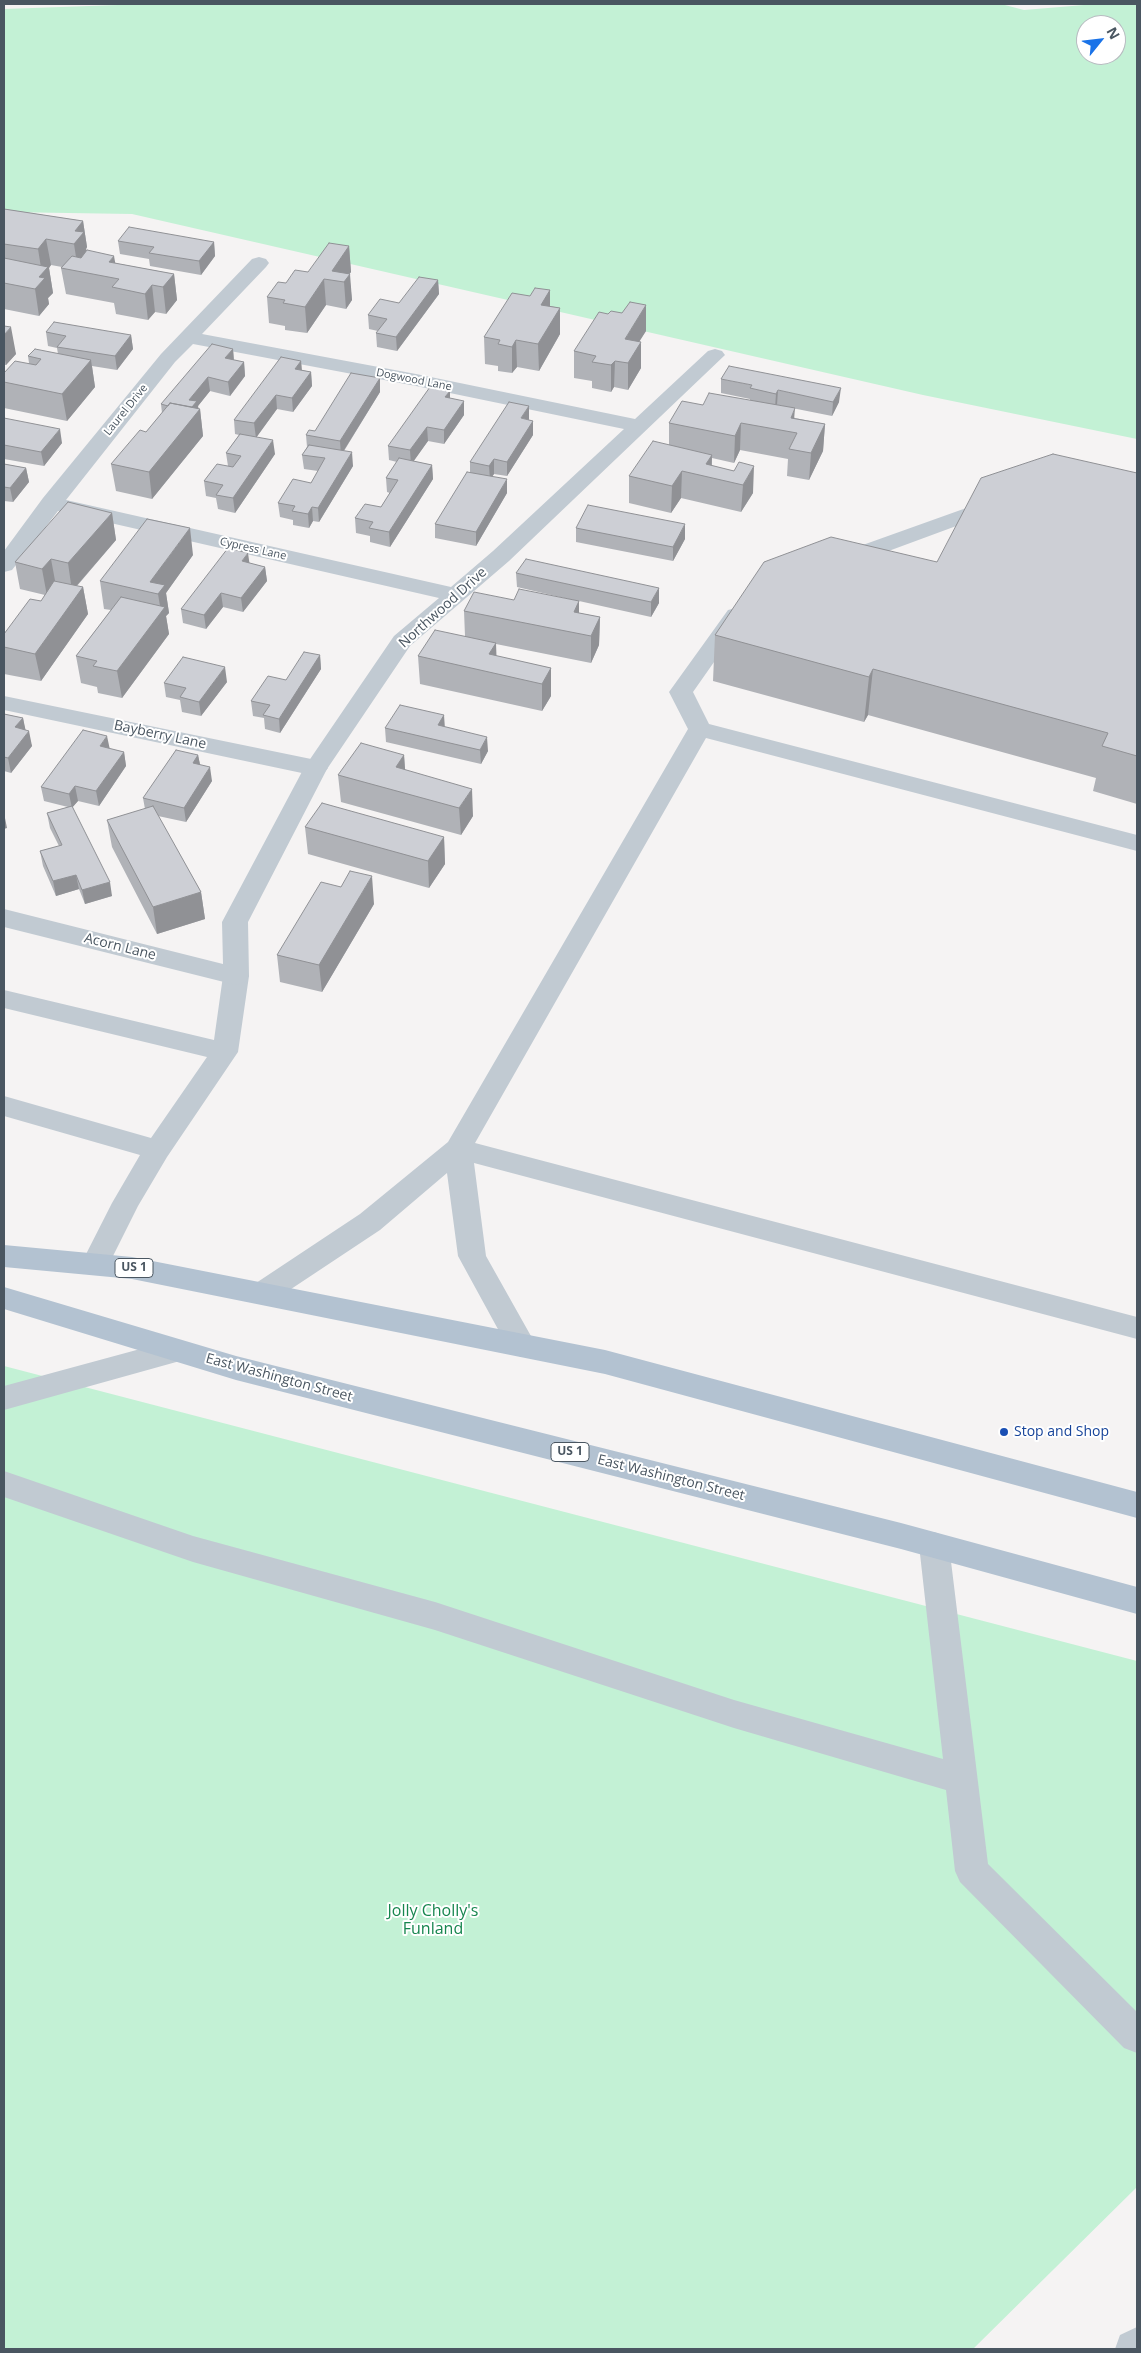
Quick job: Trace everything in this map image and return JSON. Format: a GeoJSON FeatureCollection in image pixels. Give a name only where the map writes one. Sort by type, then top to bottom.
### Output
{"type":"FeatureCollection","features":[{"type":"Feature","properties":{"kind":"main road","name":"US 1"},"geometry":{"type":"LineString","coordinates":[[4,1256],[132,1268],[605,1362],[1137,1505]]}},
{"type":"Feature","properties":{"kind":"main road","name":"East Washington Street"},"geometry":{"type":"LineString","coordinates":[[4,1298],[236,1368],[934,1545],[1137,1601]]}},
{"type":"Feature","properties":{"kind":"street","name":"Laurel Drive"},"geometry":{"type":"LineString","coordinates":[[4,565],[51,503],[168,358],[258,263]]}},
{"type":"Feature","properties":{"kind":"street","name":"Dogwood Lane"},"geometry":{"type":"LineString","coordinates":[[188,337],[416,380],[639,426]]}},
{"type":"Feature","properties":{"kind":"street","name":"Northwood Drive"},"geometry":{"type":"LineString","coordinates":[[225,1052],[236,976],[235,922],[316,768],[402,641],[501,556],[715,355]]}},
{"type":"Feature","properties":{"kind":"street"},"geometry":{"type":"LineString","coordinates":[[816,569],[1020,495]]}},
{"type":"Feature","properties":{"kind":"street","name":"Cypress Lane"},"geometry":{"type":"LineString","coordinates":[[51,503],[456,595]]}},
{"type":"Feature","properties":{"kind":"street"},"geometry":{"type":"LineString","coordinates":[[746,600],[681,692],[700,729],[1137,843]]}},
{"type":"Feature","properties":{"kind":"street","name":"Bayberry Lane"},"geometry":{"type":"LineString","coordinates":[[4,703],[316,768]]}},
{"type":"Feature","properties":{"kind":"street"},"geometry":{"type":"LineString","coordinates":[[263,1293],[370,1222],[458,1149],[700,729]]}},
{"type":"Feature","properties":{"kind":"street","name":"Acorn Lane"},"geometry":{"type":"LineString","coordinates":[[4,918],[236,976]]}},
{"type":"Feature","properties":{"kind":"street"},"geometry":{"type":"LineString","coordinates":[[4,999],[225,1052],[157,1150],[126,1203],[95,1264]]}},
{"type":"Feature","properties":{"kind":"street"},"geometry":{"type":"LineString","coordinates":[[4,1106],[157,1150]]}},
{"type":"Feature","properties":{"kind":"street"},"geometry":{"type":"LineString","coordinates":[[458,1149],[1137,1328]]}},
{"type":"Feature","properties":{"kind":"street"},"geometry":{"type":"LineString","coordinates":[[458,1149],[472,1256],[521,1345]]}},
{"type":"Feature","properties":{"kind":"street"},"geometry":{"type":"LineString","coordinates":[[4,1398],[177,1351]]}},
{"type":"Feature","properties":{"kind":"street"},"geometry":{"type":"LineString","coordinates":[[4,1484],[193,1548],[435,1616],[734,1714],[962,1780]]}},
{"type":"Feature","properties":{"kind":"street"},"geometry":{"type":"LineString","coordinates":[[934,1545],[972,1871],[1137,2036]]}},
{"type":"Feature","properties":{"kind":"street"},"geometry":{"type":"LineString","coordinates":[[1134,2349],[1137,2346]]}},
{"type":"Feature","properties":{"kind":"green space"},"geometry":{"type":"Polygon","coordinates":[[[146,4],[1001,4],[1024,10],[1096,4],[1137,4],[1137,439],[923,395],[132,214],[4,212],[4,9],[146,4]]]}},
{"type":"Feature","properties":{"kind":"green space","name":"Jolly Cholly's Funland"},"geometry":{"type":"Polygon","coordinates":[[[4,1366],[1137,1661],[1137,2187],[973,2349],[4,2349],[4,1366]]]}},
{"type":"Feature","properties":{"kind":"building"},"geometry":{"type":"Polygon","coordinates":[[[4,209],[83,221],[75,231],[84,232],[74,244],[46,239],[38,249],[4,244],[4,209]]]}},
{"type":"Feature","properties":{"kind":"building"},"geometry":{"type":"Polygon","coordinates":[[[129,227],[214,242],[199,261],[149,253],[154,247],[118,241],[129,227]]]}},
{"type":"Feature","properties":{"kind":"building"},"geometry":{"type":"Polygon","coordinates":[[[329,243],[349,246],[332,271],[350,274],[344,282],[324,279],[305,307],[283,303],[285,300],[267,297],[278,282],[286,283],[295,270],[308,272],[329,243]]]}},
{"type":"Feature","properties":{"kind":"building"},"geometry":{"type":"Polygon","coordinates":[[[87,250],[114,256],[109,262],[174,274],[163,287],[152,285],[145,294],[112,287],[119,279],[61,268],[72,256],[81,258],[87,250]]]}},
{"type":"Feature","properties":{"kind":"building"},"geometry":{"type":"Polygon","coordinates":[[[4,258],[48,267],[39,277],[45,278],[35,289],[4,283],[4,258]]]}},
{"type":"Feature","properties":{"kind":"building"},"geometry":{"type":"Polygon","coordinates":[[[419,277],[438,280],[396,337],[376,333],[387,319],[368,315],[380,299],[399,303],[419,277]]]}},
{"type":"Feature","properties":{"kind":"building"},"geometry":{"type":"Polygon","coordinates":[[[535,288],[550,290],[541,305],[560,308],[538,344],[516,340],[512,347],[498,344],[500,340],[484,337],[512,293],[530,296],[535,288]]]}},
{"type":"Feature","properties":{"kind":"building"},"geometry":{"type":"Polygon","coordinates":[[[630,302],[646,305],[625,339],[641,342],[628,363],[615,361],[611,365],[592,362],[596,356],[574,351],[599,312],[608,314],[611,311],[622,313],[630,302]]]}},
{"type":"Feature","properties":{"kind":"building"},"geometry":{"type":"Polygon","coordinates":[[[54,322],[131,335],[115,356],[57,347],[66,336],[46,332],[54,322]]]}},
{"type":"Feature","properties":{"kind":"building"},"geometry":{"type":"Polygon","coordinates":[[[4,326],[11,327],[4,335],[4,326]]]}},
{"type":"Feature","properties":{"kind":"building"},"geometry":{"type":"Polygon","coordinates":[[[212,344],[233,349],[225,358],[244,362],[228,382],[208,377],[189,400],[197,401],[192,407],[170,403],[168,406],[161,404],[212,344]]]}},
{"type":"Feature","properties":{"kind":"building"},"geometry":{"type":"Polygon","coordinates":[[[35,349],[91,360],[62,394],[4,382],[4,373],[15,361],[36,365],[41,359],[28,356],[35,349]]]}},
{"type":"Feature","properties":{"kind":"building"},"geometry":{"type":"Polygon","coordinates":[[[281,357],[301,361],[295,369],[311,372],[292,398],[276,395],[254,423],[234,420],[281,357]]]}},
{"type":"Feature","properties":{"kind":"building"},"geometry":{"type":"Polygon","coordinates":[[[729,366],[841,388],[833,402],[778,390],[776,394],[750,388],[752,385],[721,379],[729,366]]]}},
{"type":"Feature","properties":{"kind":"building"},"geometry":{"type":"Polygon","coordinates":[[[351,373],[380,378],[340,441],[306,435],[309,430],[315,431],[351,373]]]}},
{"type":"Feature","properties":{"kind":"building"},"geometry":{"type":"Polygon","coordinates":[[[430,387],[450,391],[445,397],[464,401],[444,430],[427,427],[410,450],[388,446],[430,387]]]}},
{"type":"Feature","properties":{"kind":"building"},"geometry":{"type":"Polygon","coordinates":[[[709,393],[795,408],[791,418],[825,424],[811,453],[789,449],[797,433],[741,423],[735,436],[669,423],[682,401],[703,405],[709,393]]]}},
{"type":"Feature","properties":{"kind":"building"},"geometry":{"type":"Polygon","coordinates":[[[509,402],[529,406],[521,418],[533,421],[507,462],[494,459],[489,466],[470,462],[509,402]]]}},
{"type":"Feature","properties":{"kind":"building"},"geometry":{"type":"Polygon","coordinates":[[[170,403],[200,409],[149,472],[111,464],[140,430],[146,432],[170,403]]]}},
{"type":"Feature","properties":{"kind":"building"},"geometry":{"type":"Polygon","coordinates":[[[4,418],[60,429],[41,452],[4,445],[4,418]]]}},
{"type":"Feature","properties":{"kind":"building"},"geometry":{"type":"Polygon","coordinates":[[[240,434],[273,440],[233,498],[216,495],[223,485],[204,481],[217,464],[233,467],[241,456],[226,453],[240,434]]]}},
{"type":"Feature","properties":{"kind":"building"},"geometry":{"type":"Polygon","coordinates":[[[653,441],[712,455],[706,464],[734,471],[739,462],[754,466],[743,485],[682,471],[672,486],[629,476],[653,441]]]}},
{"type":"Feature","properties":{"kind":"building"},"geometry":{"type":"Polygon","coordinates":[[[309,445],[352,452],[318,508],[312,507],[308,514],[292,511],[295,506],[278,503],[293,479],[311,483],[325,458],[302,455],[309,445]]]}},
{"type":"Feature","properties":{"kind":"building"},"geometry":{"type":"Polygon","coordinates":[[[1053,454],[1137,473],[1137,756],[1102,746],[1108,733],[873,669],[869,677],[715,635],[764,562],[831,537],[937,562],[981,478],[1053,454]]]}},
{"type":"Feature","properties":{"kind":"building"},"geometry":{"type":"Polygon","coordinates":[[[399,458],[432,465],[389,532],[369,528],[373,522],[355,518],[365,504],[381,507],[398,480],[386,478],[399,458]]]}},
{"type":"Feature","properties":{"kind":"building"},"geometry":{"type":"Polygon","coordinates":[[[4,464],[26,468],[10,488],[4,487],[4,464]]]}},
{"type":"Feature","properties":{"kind":"building"},"geometry":{"type":"Polygon","coordinates":[[[467,472],[507,479],[476,532],[435,524],[467,472]]]}},
{"type":"Feature","properties":{"kind":"building"},"geometry":{"type":"Polygon","coordinates":[[[68,502],[112,513],[68,563],[51,559],[42,569],[15,562],[68,502]]]}},
{"type":"Feature","properties":{"kind":"building"},"geometry":{"type":"Polygon","coordinates":[[[588,505],[685,524],[673,547],[576,528],[588,505]]]}},
{"type":"Feature","properties":{"kind":"building"},"geometry":{"type":"Polygon","coordinates":[[[147,519],[190,528],[150,582],[165,585],[158,594],[100,581],[147,519]]]}},
{"type":"Feature","properties":{"kind":"building"},"geometry":{"type":"Polygon","coordinates":[[[228,548],[248,553],[242,561],[265,567],[241,598],[221,593],[204,615],[181,609],[228,548]]]}},
{"type":"Feature","properties":{"kind":"building"},"geometry":{"type":"Polygon","coordinates":[[[526,559],[659,588],[651,602],[516,573],[526,559]]]}},
{"type":"Feature","properties":{"kind":"building"},"geometry":{"type":"Polygon","coordinates":[[[54,581],[83,587],[35,654],[4,647],[4,634],[30,599],[41,601],[54,581]]]}},
{"type":"Feature","properties":{"kind":"building"},"geometry":{"type":"Polygon","coordinates":[[[519,589],[579,601],[574,612],[600,617],[591,636],[464,611],[474,592],[514,600],[519,589]]]}},
{"type":"Feature","properties":{"kind":"building"},"geometry":{"type":"Polygon","coordinates":[[[121,597],[165,607],[117,671],[93,666],[97,661],[76,656],[121,597]]]}},
{"type":"Feature","properties":{"kind":"building"},"geometry":{"type":"Polygon","coordinates":[[[435,630],[496,643],[489,654],[551,668],[542,684],[418,656],[435,630]]]}},
{"type":"Feature","properties":{"kind":"building"},"geometry":{"type":"Polygon","coordinates":[[[304,652],[320,655],[279,719],[263,715],[270,705],[251,701],[268,676],[286,680],[304,652]]]}},
{"type":"Feature","properties":{"kind":"building"},"geometry":{"type":"Polygon","coordinates":[[[183,657],[225,667],[199,702],[180,697],[186,688],[164,683],[183,657]]]}},
{"type":"Feature","properties":{"kind":"building"},"geometry":{"type":"Polygon","coordinates":[[[400,705],[444,715],[438,725],[487,737],[480,750],[385,728],[400,705]]]}},
{"type":"Feature","properties":{"kind":"building"},"geometry":{"type":"Polygon","coordinates":[[[4,714],[23,718],[15,727],[29,731],[8,758],[4,757],[4,714]]]}},
{"type":"Feature","properties":{"kind":"building"},"geometry":{"type":"Polygon","coordinates":[[[83,730],[107,736],[100,746],[124,752],[96,791],[75,786],[69,794],[41,787],[83,730]]]}},
{"type":"Feature","properties":{"kind":"building"},"geometry":{"type":"Polygon","coordinates":[[[361,743],[404,755],[396,767],[472,789],[459,808],[338,775],[361,743]]]}},
{"type":"Feature","properties":{"kind":"building"},"geometry":{"type":"Polygon","coordinates":[[[176,750],[198,755],[193,763],[210,767],[184,808],[143,798],[176,750]]]}},
{"type":"Feature","properties":{"kind":"building"},"geometry":{"type":"Polygon","coordinates":[[[322,803],[444,837],[428,861],[305,827],[322,803]]]}},
{"type":"Feature","properties":{"kind":"building"},"geometry":{"type":"Polygon","coordinates":[[[72,806],[110,882],[82,890],[76,875],[53,881],[40,851],[62,845],[47,813],[72,806]]]}},
{"type":"Feature","properties":{"kind":"building"},"geometry":{"type":"Polygon","coordinates":[[[153,806],[201,892],[153,907],[107,820],[153,806]]]}},
{"type":"Feature","properties":{"kind":"building"},"geometry":{"type":"Polygon","coordinates":[[[350,871],[372,876],[319,965],[277,955],[321,882],[341,887],[350,871]]]}},
{"type":"Feature","properties":{"kind":"place","name":"Stop and Shop"},"geometry":{"type":"Point","coordinates":[1004,1432]}}]}
